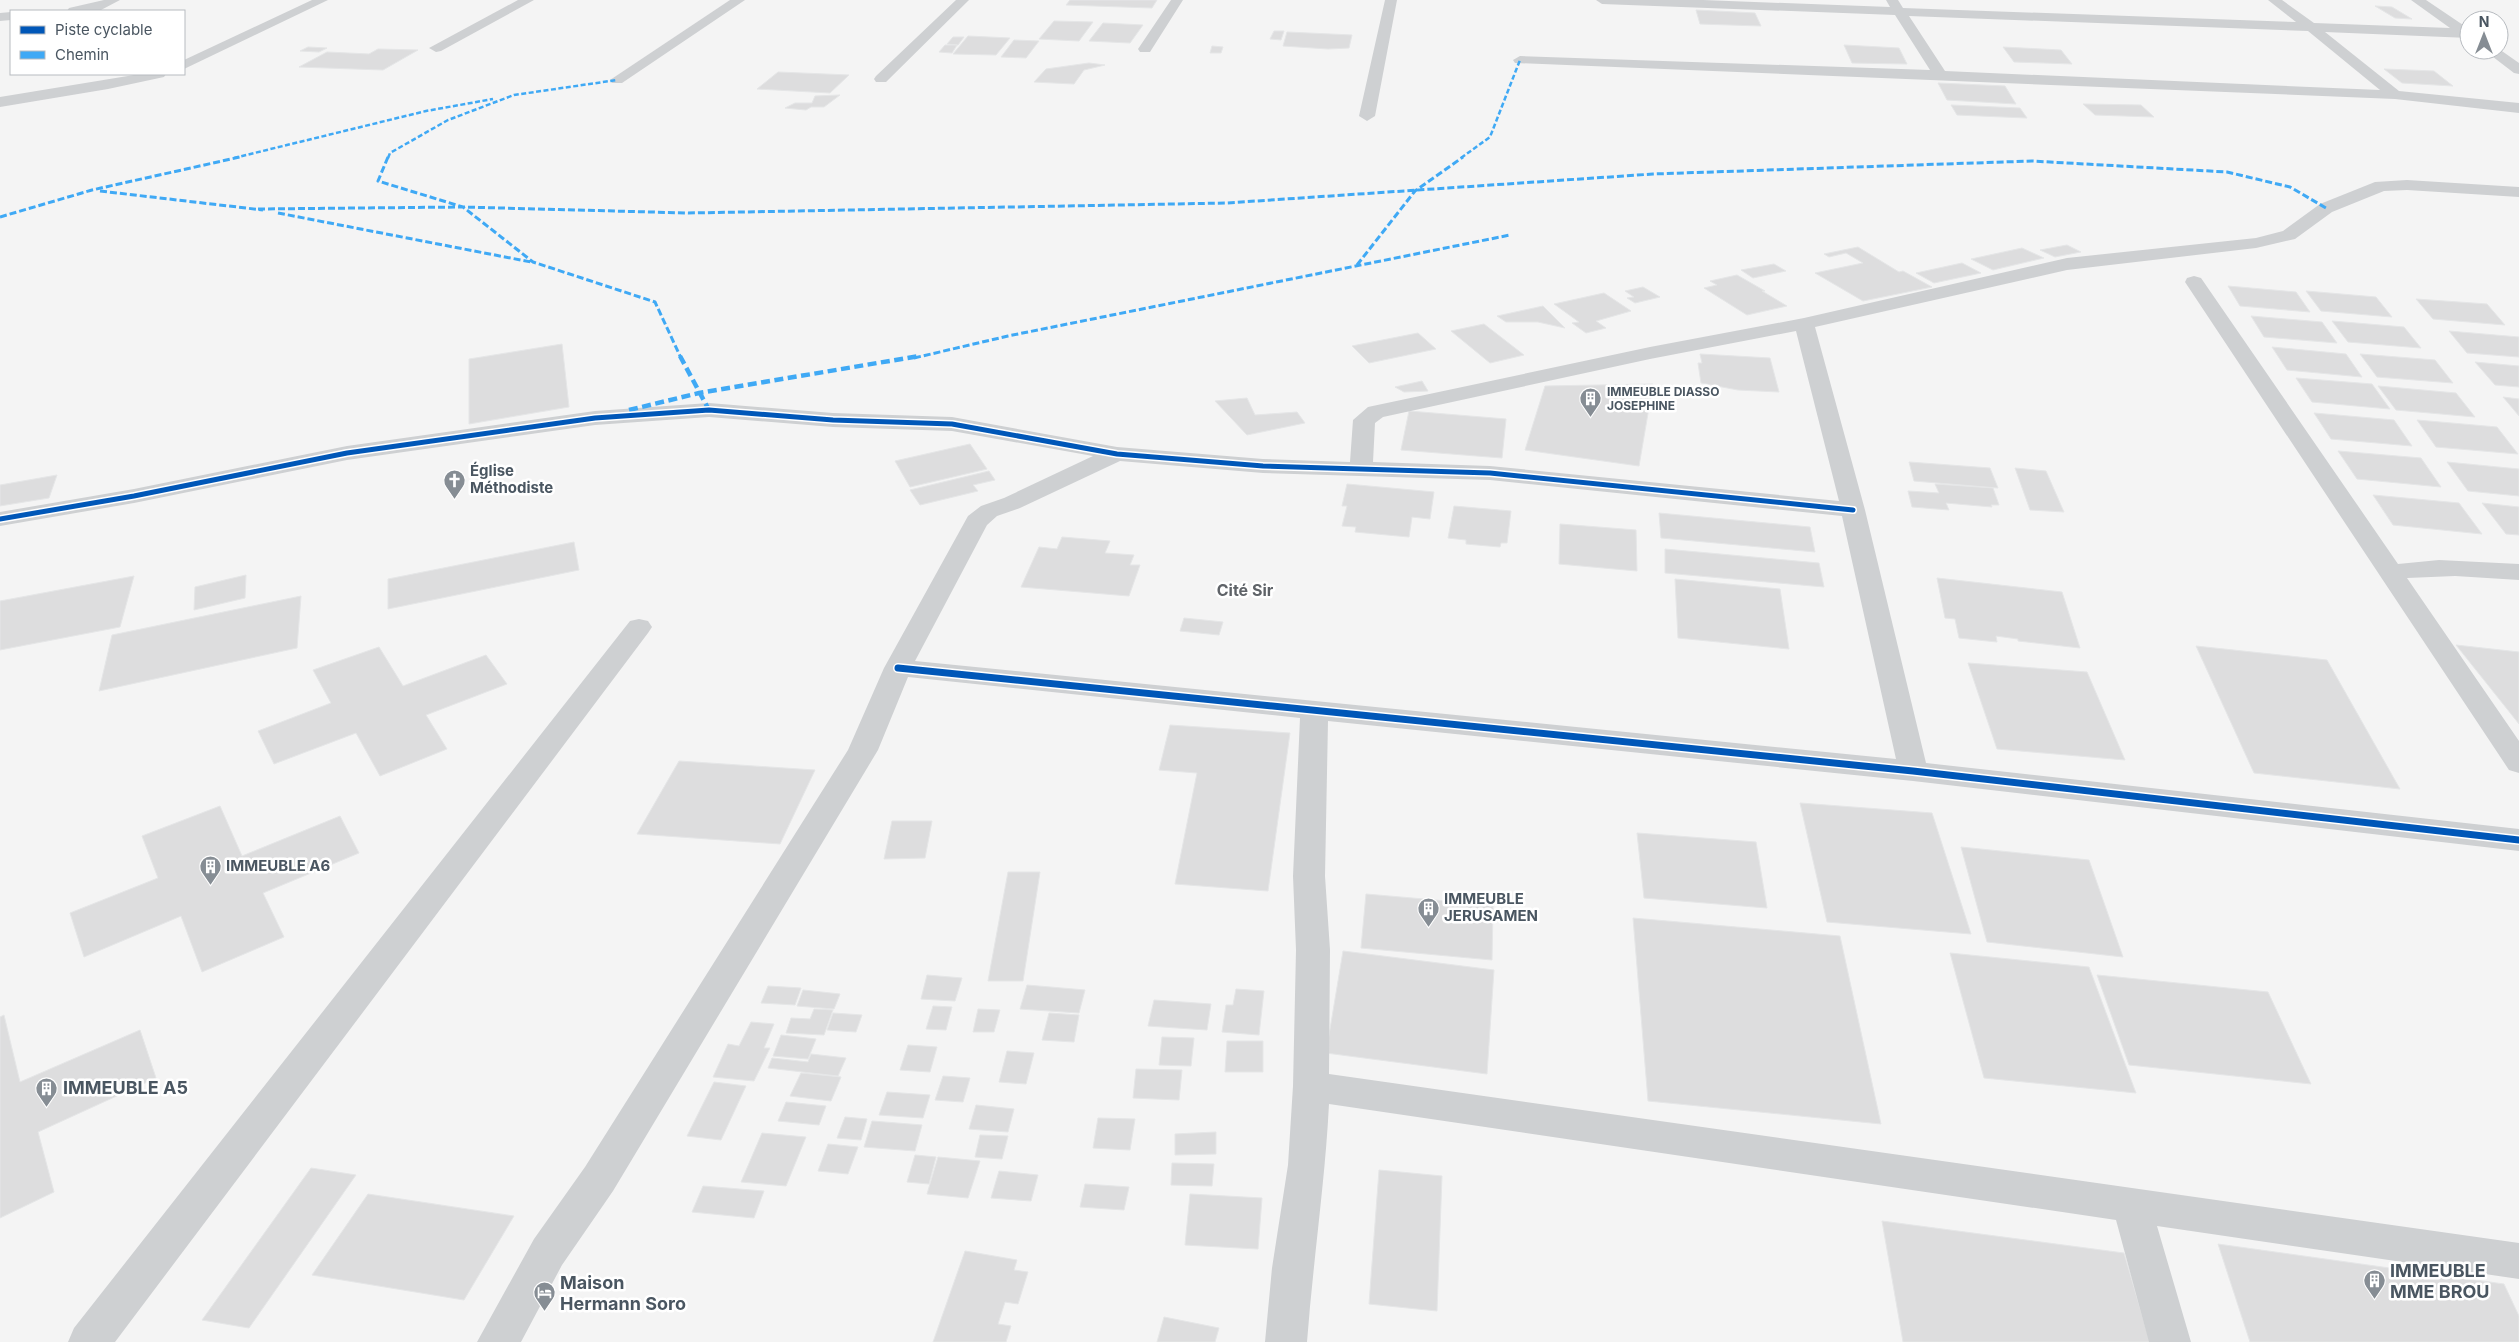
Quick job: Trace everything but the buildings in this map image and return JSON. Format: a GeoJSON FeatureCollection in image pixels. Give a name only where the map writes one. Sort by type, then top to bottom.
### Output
{"type":"FeatureCollection","features":[{"type":"Feature","properties":{"kind":"street"},"geometry":{"type":"LineString","coordinates":[[79,10],[101,6],[114,0]]}},
{"type":"Feature","properties":{"kind":"street"},"geometry":{"type":"LineString","coordinates":[[185,65],[322,0]]}},
{"type":"Feature","properties":{"kind":"street"},"geometry":{"type":"LineString","coordinates":[[436,48],[528,0]]}},
{"type":"Feature","properties":{"kind":"street"},"geometry":{"type":"LineString","coordinates":[[617,80],[739,0]]}},
{"type":"Feature","properties":{"kind":"street"},"geometry":{"type":"LineString","coordinates":[[881,79],[963,0]]}},
{"type":"Feature","properties":{"kind":"street"},"geometry":{"type":"LineString","coordinates":[[1145,49],[1177,0]]}},
{"type":"Feature","properties":{"kind":"street"},"geometry":{"type":"LineString","coordinates":[[1368,116],[1391,0]]}},
{"type":"Feature","properties":{"kind":"street"},"geometry":{"type":"LineString","coordinates":[[1602,0],[2311,26],[2459,34]]}},
{"type":"Feature","properties":{"kind":"street"},"geometry":{"type":"LineString","coordinates":[[1892,0],[1917,42],[1940,74]]}},
{"type":"Feature","properties":{"kind":"street"},"geometry":{"type":"LineString","coordinates":[[2274,0],[2311,26],[2395,95]]}},
{"type":"Feature","properties":{"kind":"street"},"geometry":{"type":"LineString","coordinates":[[2416,0],[2459,28]]}},
{"type":"Feature","properties":{"kind":"street"},"geometry":{"type":"LineString","coordinates":[[1520,60],[1940,74],[2395,95],[2519,108]]}},
{"type":"Feature","properties":{"kind":"street"},"geometry":{"type":"LineString","coordinates":[[2505,60],[2519,70]]}},
{"type":"Feature","properties":{"kind":"street"},"geometry":{"type":"LineString","coordinates":[[80,75],[83,89]]}},
{"type":"Feature","properties":{"kind":"street"},"geometry":{"type":"LineString","coordinates":[[0,102],[83,89],[154,75]]}},
{"type":"Feature","properties":{"kind":"street"},"geometry":{"type":"LineString","coordinates":[[1361,469],[1364,420],[1376,412],[1650,353],[1804,324],[2067,264],[2256,243],[2290,235],[2326,208],[2381,186],[2407,185],[2519,192]]}},
{"type":"Feature","properties":{"kind":"street"},"geometry":{"type":"LineString","coordinates":[[2194,282],[2519,763]]}},
{"type":"Feature","properties":{"kind":"street"},"geometry":{"type":"LineString","coordinates":[[1804,324],[1852,510],[1913,771]]}},
{"type":"Feature","properties":{"kind":"street"},"geometry":{"type":"LineString","coordinates":[[0,519],[134,496],[347,453],[595,418],[709,410],[833,420],[952,424],[1116,454],[1263,466],[1490,473],[1852,510]]}},
{"type":"Feature","properties":{"kind":"street"},"geometry":{"type":"LineString","coordinates":[[498,1342],[548,1252],[599,1179],[863,750],[898,668],[977,521],[989,511],[1012,503],[1116,454]]}},
{"type":"Feature","properties":{"kind":"street"},"geometry":{"type":"LineString","coordinates":[[2391,573],[2416,568],[2467,568],[2519,572]]}},
{"type":"Feature","properties":{"kind":"street"},"geometry":{"type":"LineString","coordinates":[[89,1342],[639,627]]}},
{"type":"Feature","properties":{"kind":"street"},"geometry":{"type":"LineString","coordinates":[[898,668],[1314,712],[1913,771],[2519,840]]}},
{"type":"Feature","properties":{"kind":"street"},"geometry":{"type":"LineString","coordinates":[[1286,1342],[1292,1268],[1307,1165],[1311,1086],[1314,950],[1309,876],[1314,712]]}},
{"type":"Feature","properties":{"kind":"street"},"geometry":{"type":"LineString","coordinates":[[1311,1086],[2519,1261]]}},
{"type":"Feature","properties":{"kind":"street"},"geometry":{"type":"LineString","coordinates":[[2132,1204],[2170,1342]]}},
{"type":"Feature","properties":{"kind":"marked path"},"geometry":{"type":"LineString","coordinates":[[1357,265],[1415,191],[1490,137],[1520,60]]}},
{"type":"Feature","properties":{"kind":"marked path"},"geometry":{"type":"LineString","coordinates":[[617,80],[514,95],[448,120],[390,153],[378,181],[463,207],[533,262],[655,302],[687,371],[709,410]]}},
{"type":"Feature","properties":{"kind":"marked path"},"geometry":{"type":"LineString","coordinates":[[0,217],[92,190],[278,148],[426,111],[493,99]]}},
{"type":"Feature","properties":{"kind":"marked path"},"geometry":{"type":"LineString","coordinates":[[258,209],[463,207],[688,213],[1227,203],[1653,174],[2032,161],[2227,172],[2290,187],[2326,208]]}},
{"type":"Feature","properties":{"kind":"marked path"},"geometry":{"type":"LineString","coordinates":[[100,191],[263,210]]}},
{"type":"Feature","properties":{"kind":"marked path"},"geometry":{"type":"LineString","coordinates":[[278,213],[531,262]]}},
{"type":"Feature","properties":{"kind":"marked path"},"geometry":{"type":"LineString","coordinates":[[629,410],[699,393],[908,359],[1008,336],[1510,235]]}},
{"type":"Feature","properties":{"kind":"cycle path"},"geometry":{"type":"LineString","coordinates":[[0,519],[134,496],[347,453],[595,418],[709,410],[833,420],[952,424],[1117,454],[1263,466],[1490,473],[1853,510]]}},
{"type":"Feature","properties":{"kind":"cycle path"},"geometry":{"type":"LineString","coordinates":[[898,668],[1913,771],[2519,840]]}},
{"type":"Feature","properties":{"kind":"place","name":"IMMEUBLE DIASSO JOSEPHINE"},"geometry":{"type":"Point","coordinates":[1591,418]}},
{"type":"Feature","properties":{"kind":"place","name":"Église Méthodiste"},"geometry":{"type":"Point","coordinates":[454,499]}},
{"type":"Feature","properties":{"kind":"place","name":"IMMEUBLE A6"},"geometry":{"type":"Point","coordinates":[210,885]}},
{"type":"Feature","properties":{"kind":"place","name":"IMMEUBLE JERUSAMEN"},"geometry":{"type":"Point","coordinates":[1428,927]}},
{"type":"Feature","properties":{"kind":"place","name":"IMMEUBLE A5"},"geometry":{"type":"Point","coordinates":[47,1107]}},
{"type":"Feature","properties":{"kind":"place","name":"IMMEUBLE MME BROU"},"geometry":{"type":"Point","coordinates":[2374,1300]}},
{"type":"Feature","properties":{"kind":"place","name":"Maison Hermann Soro"},"geometry":{"type":"Point","coordinates":[544,1312]}},
{"type":"Feature","properties":{"kind":"district","name":"Cité Sir"},"geometry":{"type":"Point","coordinates":[1245,590]}}]}
